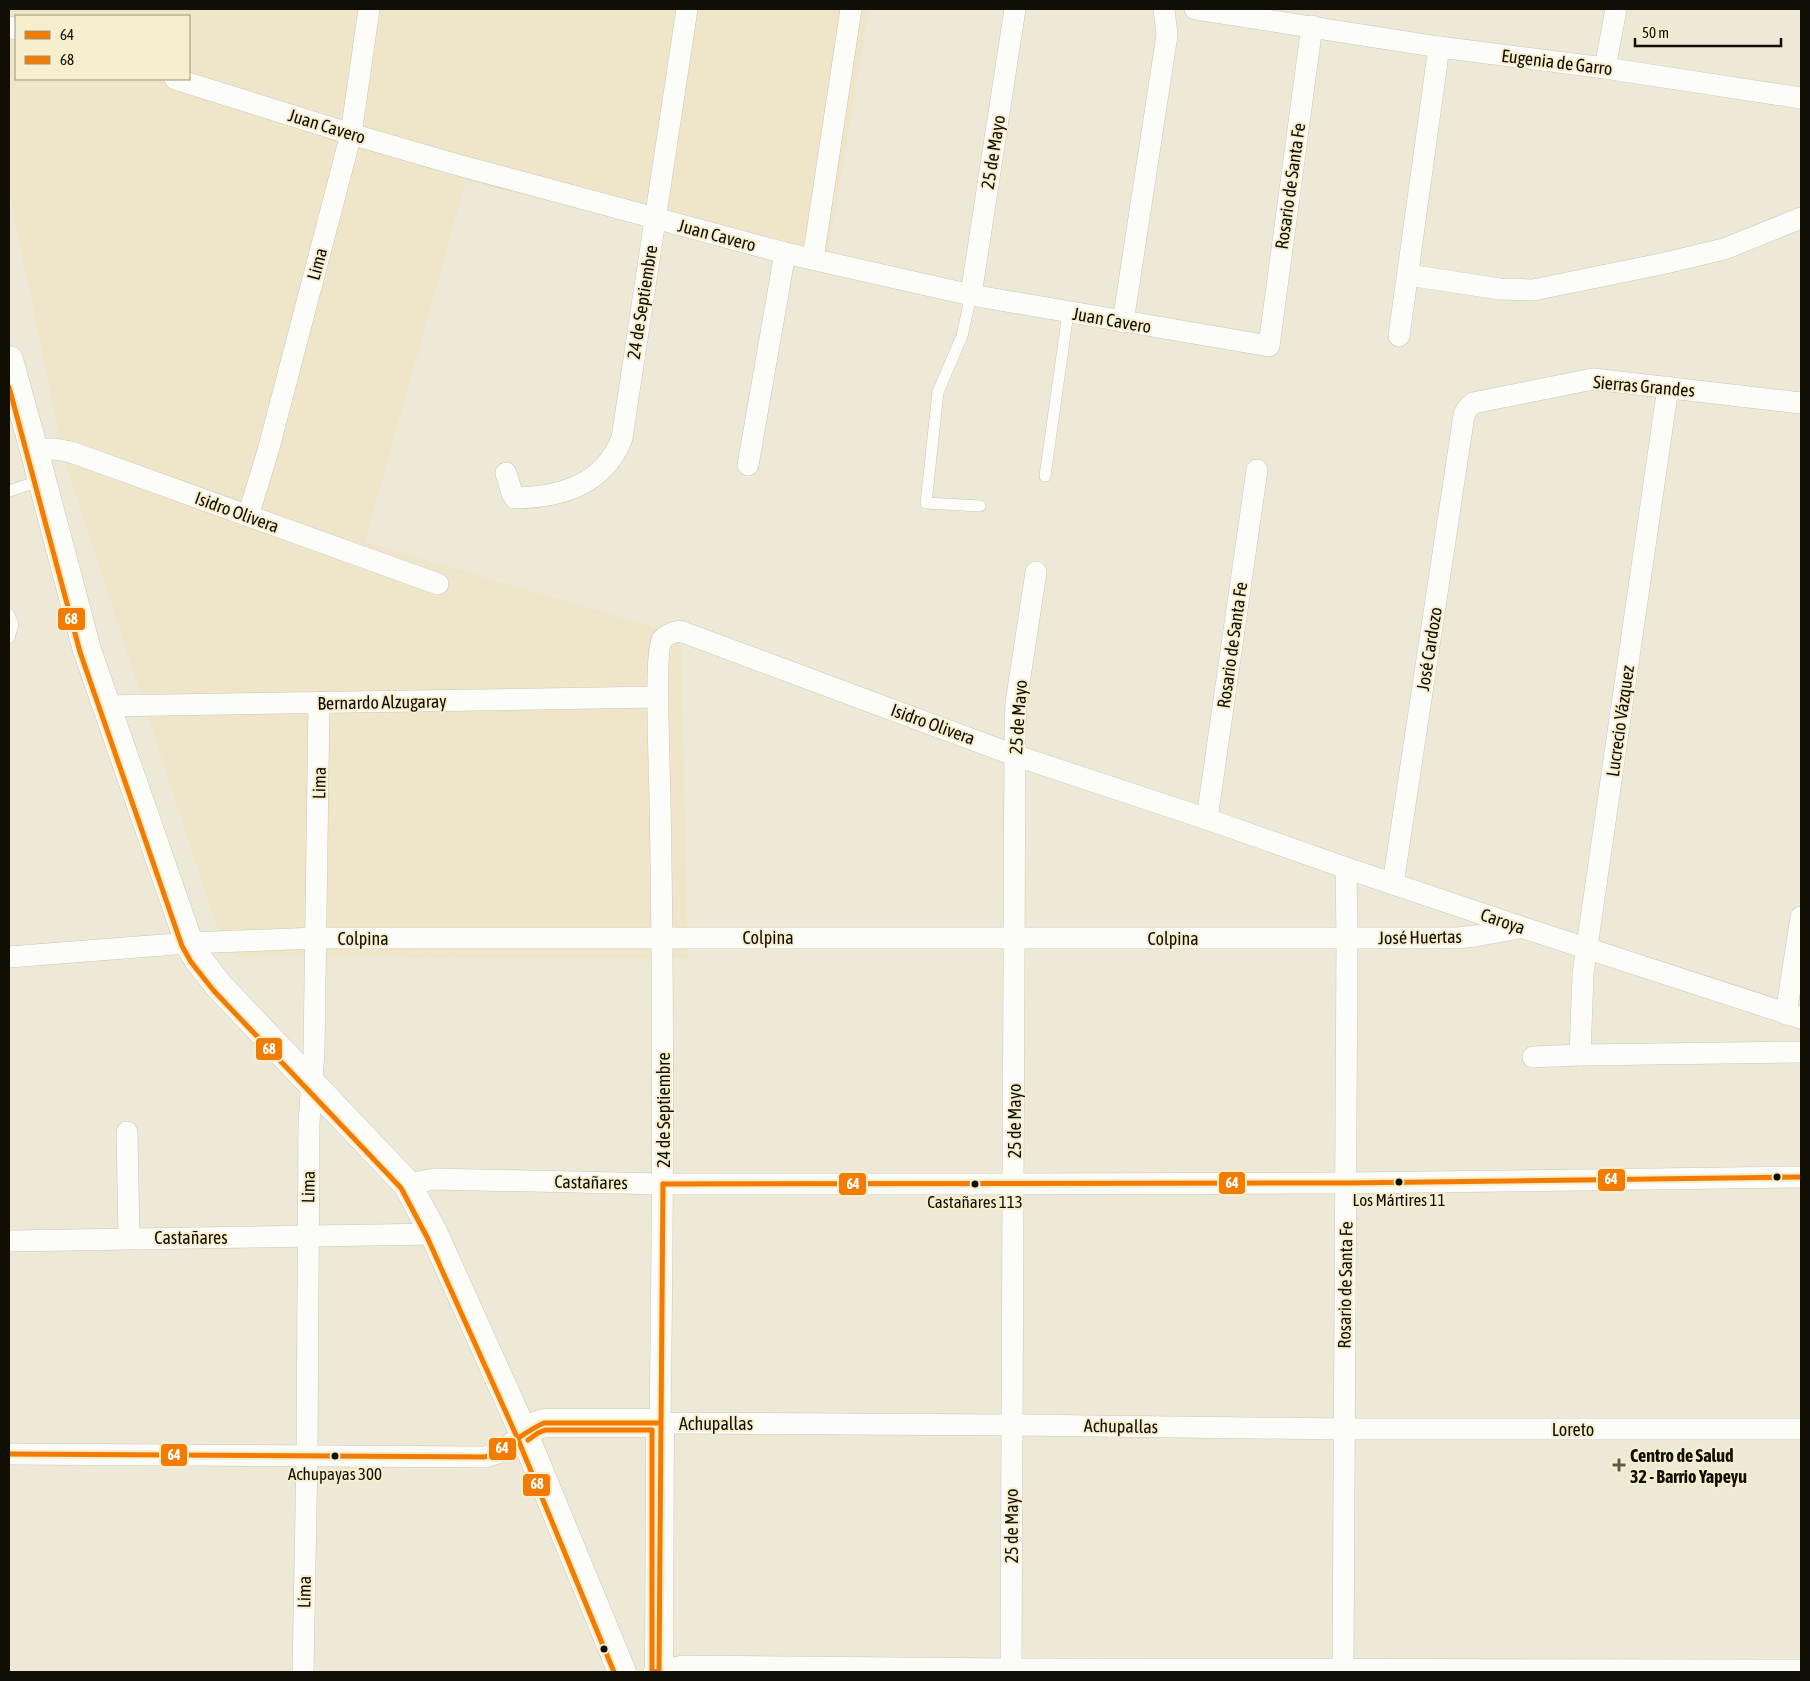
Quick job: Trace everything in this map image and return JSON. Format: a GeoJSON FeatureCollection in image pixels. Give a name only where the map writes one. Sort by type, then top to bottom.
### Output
{"type":"FeatureCollection","features":[{"type":"Feature","properties":{"kind":"main road"},"geometry":{"type":"LineString","coordinates":[[9,360],[87,650],[190,943],[197,958],[219,986],[407,1184],[434,1234],[524,1434],[622,1672]]}},
{"type":"Feature","properties":{"kind":"main road","name":"Achupallas"},"geometry":{"type":"LineString","coordinates":[[524,1434],[535,1426],[544,1423],[660,1423]]}},
{"type":"Feature","properties":{"kind":"main road","name":"24 de Septiembre"},"geometry":{"type":"LineString","coordinates":[[657,1672],[660,1423]]}},
{"type":"Feature","properties":{"kind":"street","name":"Lima"},"geometry":{"type":"LineString","coordinates":[[248,516],[268,450],[351,134],[369,9]]}},
{"type":"Feature","properties":{"kind":"street","name":"24 de Septiembre"},"geometry":{"type":"LineString","coordinates":[[506,473],[515,498],[529,498],[570,490],[604,468],[616,453],[622,438],[687,9]]}},
{"type":"Feature","properties":{"kind":"street"},"geometry":{"type":"LineString","coordinates":[[813,259],[851,9]]}},
{"type":"Feature","properties":{"kind":"street","name":"25 de Mayo"},"geometry":{"type":"LineString","coordinates":[[972,295],[1015,9]]}},
{"type":"Feature","properties":{"kind":"street"},"geometry":{"type":"LineString","coordinates":[[1123,322],[1167,34],[1164,9]]}},
{"type":"Feature","properties":{"kind":"street","name":"Eugenia de Garro"},"geometry":{"type":"LineString","coordinates":[[1195,9],[1290,16],[1312,26],[1439,47],[1605,68],[1801,98]]}},
{"type":"Feature","properties":{"kind":"street"},"geometry":{"type":"LineString","coordinates":[[1605,68],[1616,9]]}},
{"type":"Feature","properties":{"kind":"street","name":"Rosario de Santa Fe"},"geometry":{"type":"LineString","coordinates":[[1269,346],[1312,26]]}},
{"type":"Feature","properties":{"kind":"street"},"geometry":{"type":"LineString","coordinates":[[1399,336],[1439,47]]}},
{"type":"Feature","properties":{"kind":"street","name":"Juan Cavero"},"geometry":{"type":"LineString","coordinates":[[178,80],[458,165],[785,253],[972,295],[1269,346]]}},
{"type":"Feature","properties":{"kind":"street"},"geometry":{"type":"LineString","coordinates":[[1408,274],[1500,289],[1533,290],[1724,249],[1801,218]]}},
{"type":"Feature","properties":{"kind":"street"},"geometry":{"type":"LineString","coordinates":[[748,465],[785,253]]}},
{"type":"Feature","properties":{"kind":"street","name":"Sierras Grandes"},"geometry":{"type":"LineString","coordinates":[[1464,415],[1473,403],[1578,381],[1605,380],[1801,403]]}},
{"type":"Feature","properties":{"kind":"street","name":"Lucrecio Vázquez"},"geometry":{"type":"LineString","coordinates":[[1580,1055],[1587,948],[1668,387]]}},
{"type":"Feature","properties":{"kind":"street","name":"José Cardozo"},"geometry":{"type":"LineString","coordinates":[[1393,884],[1464,415]]}},
{"type":"Feature","properties":{"kind":"street","name":"Isidro Olivera"},"geometry":{"type":"LineString","coordinates":[[34,450],[55,449],[71,452],[438,584]]}},
{"type":"Feature","properties":{"kind":"street","name":"Rosario de Santa Fe"},"geometry":{"type":"LineString","coordinates":[[1207,818],[1257,470]]}},
{"type":"Feature","properties":{"kind":"street","name":"25 de Mayo"},"geometry":{"type":"LineString","coordinates":[[1011,1670],[1015,937],[1014,755],[1016,703],[1036,572]]}},
{"type":"Feature","properties":{"kind":"street","name":"Isidro Olivera"},"geometry":{"type":"LineString","coordinates":[[662,640],[680,631],[1014,755],[1207,818]]}},
{"type":"Feature","properties":{"kind":"street","name":"24 de Septiembre"},"geometry":{"type":"LineString","coordinates":[[660,1423],[663,1184],[662,937],[658,697],[659,652],[662,640]]}},
{"type":"Feature","properties":{"kind":"street","name":"Bernardo Alzugaray"},"geometry":{"type":"LineString","coordinates":[[106,706],[658,697]]}},
{"type":"Feature","properties":{"kind":"street","name":"Lima"},"geometry":{"type":"LineString","coordinates":[[302,1672],[307,1455],[309,1123],[317,938],[320,703]]}},
{"type":"Feature","properties":{"kind":"street","name":"Caroya"},"geometry":{"type":"LineString","coordinates":[[1207,818],[1393,884],[1794,1016]]}},
{"type":"Feature","properties":{"kind":"street","name":"Rosario de Santa Fe"},"geometry":{"type":"LineString","coordinates":[[1343,1671],[1348,938],[1346,868]]}},
{"type":"Feature","properties":{"kind":"street"},"geometry":{"type":"LineString","coordinates":[[1794,1016],[1801,917]]}},
{"type":"Feature","properties":{"kind":"street","name":"José Huertas"},"geometry":{"type":"LineString","coordinates":[[1348,938],[1458,938],[1522,927]]}},
{"type":"Feature","properties":{"kind":"street","name":"Colpina"},"geometry":{"type":"LineString","coordinates":[[190,943],[317,938],[1348,938]]}},
{"type":"Feature","properties":{"kind":"street"},"geometry":{"type":"LineString","coordinates":[[9,957],[190,943]]}},
{"type":"Feature","properties":{"kind":"street"},"geometry":{"type":"LineString","coordinates":[[1533,1057],[1801,1052]]}},
{"type":"Feature","properties":{"kind":"street"},"geometry":{"type":"LineString","coordinates":[[127,1132],[129,1238]]}},
{"type":"Feature","properties":{"kind":"street","name":"Castañares"},"geometry":{"type":"LineString","coordinates":[[407,1184],[435,1179],[663,1184],[1014,1184],[1346,1183],[1801,1177]]}},
{"type":"Feature","properties":{"kind":"street","name":"Castañares"},"geometry":{"type":"LineString","coordinates":[[9,1241],[434,1234]]}},
{"type":"Feature","properties":{"kind":"street","name":"Achupallas"},"geometry":{"type":"LineString","coordinates":[[660,1423],[1344,1429]]}},
{"type":"Feature","properties":{"kind":"street","name":"Loreto"},"geometry":{"type":"LineString","coordinates":[[1344,1429],[1801,1429]]}},
{"type":"Feature","properties":{"kind":"street","name":"Achupallas"},"geometry":{"type":"LineString","coordinates":[[9,1454],[485,1457],[498,1453],[524,1434]]}},
{"type":"Feature","properties":{"kind":"street"},"geometry":{"type":"LineString","coordinates":[[657,1672],[683,1666],[1011,1670],[1801,1670]]}},
{"type":"Feature","properties":{"kind":"lane"},"geometry":{"type":"LineString","coordinates":[[972,295],[962,336],[938,392],[926,503],[980,506]]}},
{"type":"Feature","properties":{"kind":"lane"},"geometry":{"type":"LineString","coordinates":[[1045,476],[1068,312]]}},
{"type":"Feature","properties":{"kind":"lane"},"geometry":{"type":"LineString","coordinates":[[9,491],[42,480]]}},
{"type":"Feature","properties":{"kind":"lane"},"geometry":{"type":"LineString","coordinates":[[9,615],[13,624],[9,638]]}},
{"type":"Feature","properties":{"kind":"shaded area"},"geometry":{"type":"Polygon","coordinates":[[[9,9],[869,9],[826,270],[466,181],[365,542],[681,635],[688,958],[237,957],[215,922],[64,459],[9,192],[9,9]]]}},
{"type":"Feature","properties":{"kind":"transit line","name":"68"},"geometry":{"type":"LineString","coordinates":[[9,387],[80,652],[182,946],[191,962],[214,991],[401,1188],[427,1237],[517,1437],[614,1672]]}},
{"type":"Feature","properties":{"kind":"transit line","name":"64"},"geometry":{"type":"LineString","coordinates":[[663,1184],[1346,1183],[1801,1177]]}},
{"type":"Feature","properties":{"kind":"transit line","name":"64"},"geometry":{"type":"LineString","coordinates":[[654,1672],[659,1671],[663,1184]]}},
{"type":"Feature","properties":{"kind":"transit line","name":"64"},"geometry":{"type":"LineString","coordinates":[[9,1454],[485,1457],[501,1450],[544,1423],[660,1423]]}},
{"type":"Feature","properties":{"kind":"transit line","name":"68"},"geometry":{"type":"LineString","coordinates":[[528,1440],[545,1430],[652,1430],[652,1672]]}},
{"type":"Feature","properties":{"kind":"place","name":"Los Mártires 11"},"geometry":{"type":"Point","coordinates":[1399,1182]}},
{"type":"Feature","properties":{"kind":"place","name":"Castañares 113"},"geometry":{"type":"Point","coordinates":[975,1184]}},
{"type":"Feature","properties":{"kind":"place","name":"Achupayas 300"},"geometry":{"type":"Point","coordinates":[335,1456]}},
{"type":"Feature","properties":{"kind":"place","name":"Centro de Salud 32 - Barrio Yapeyu"},"geometry":{"type":"Point","coordinates":[1619,1465]}}]}
